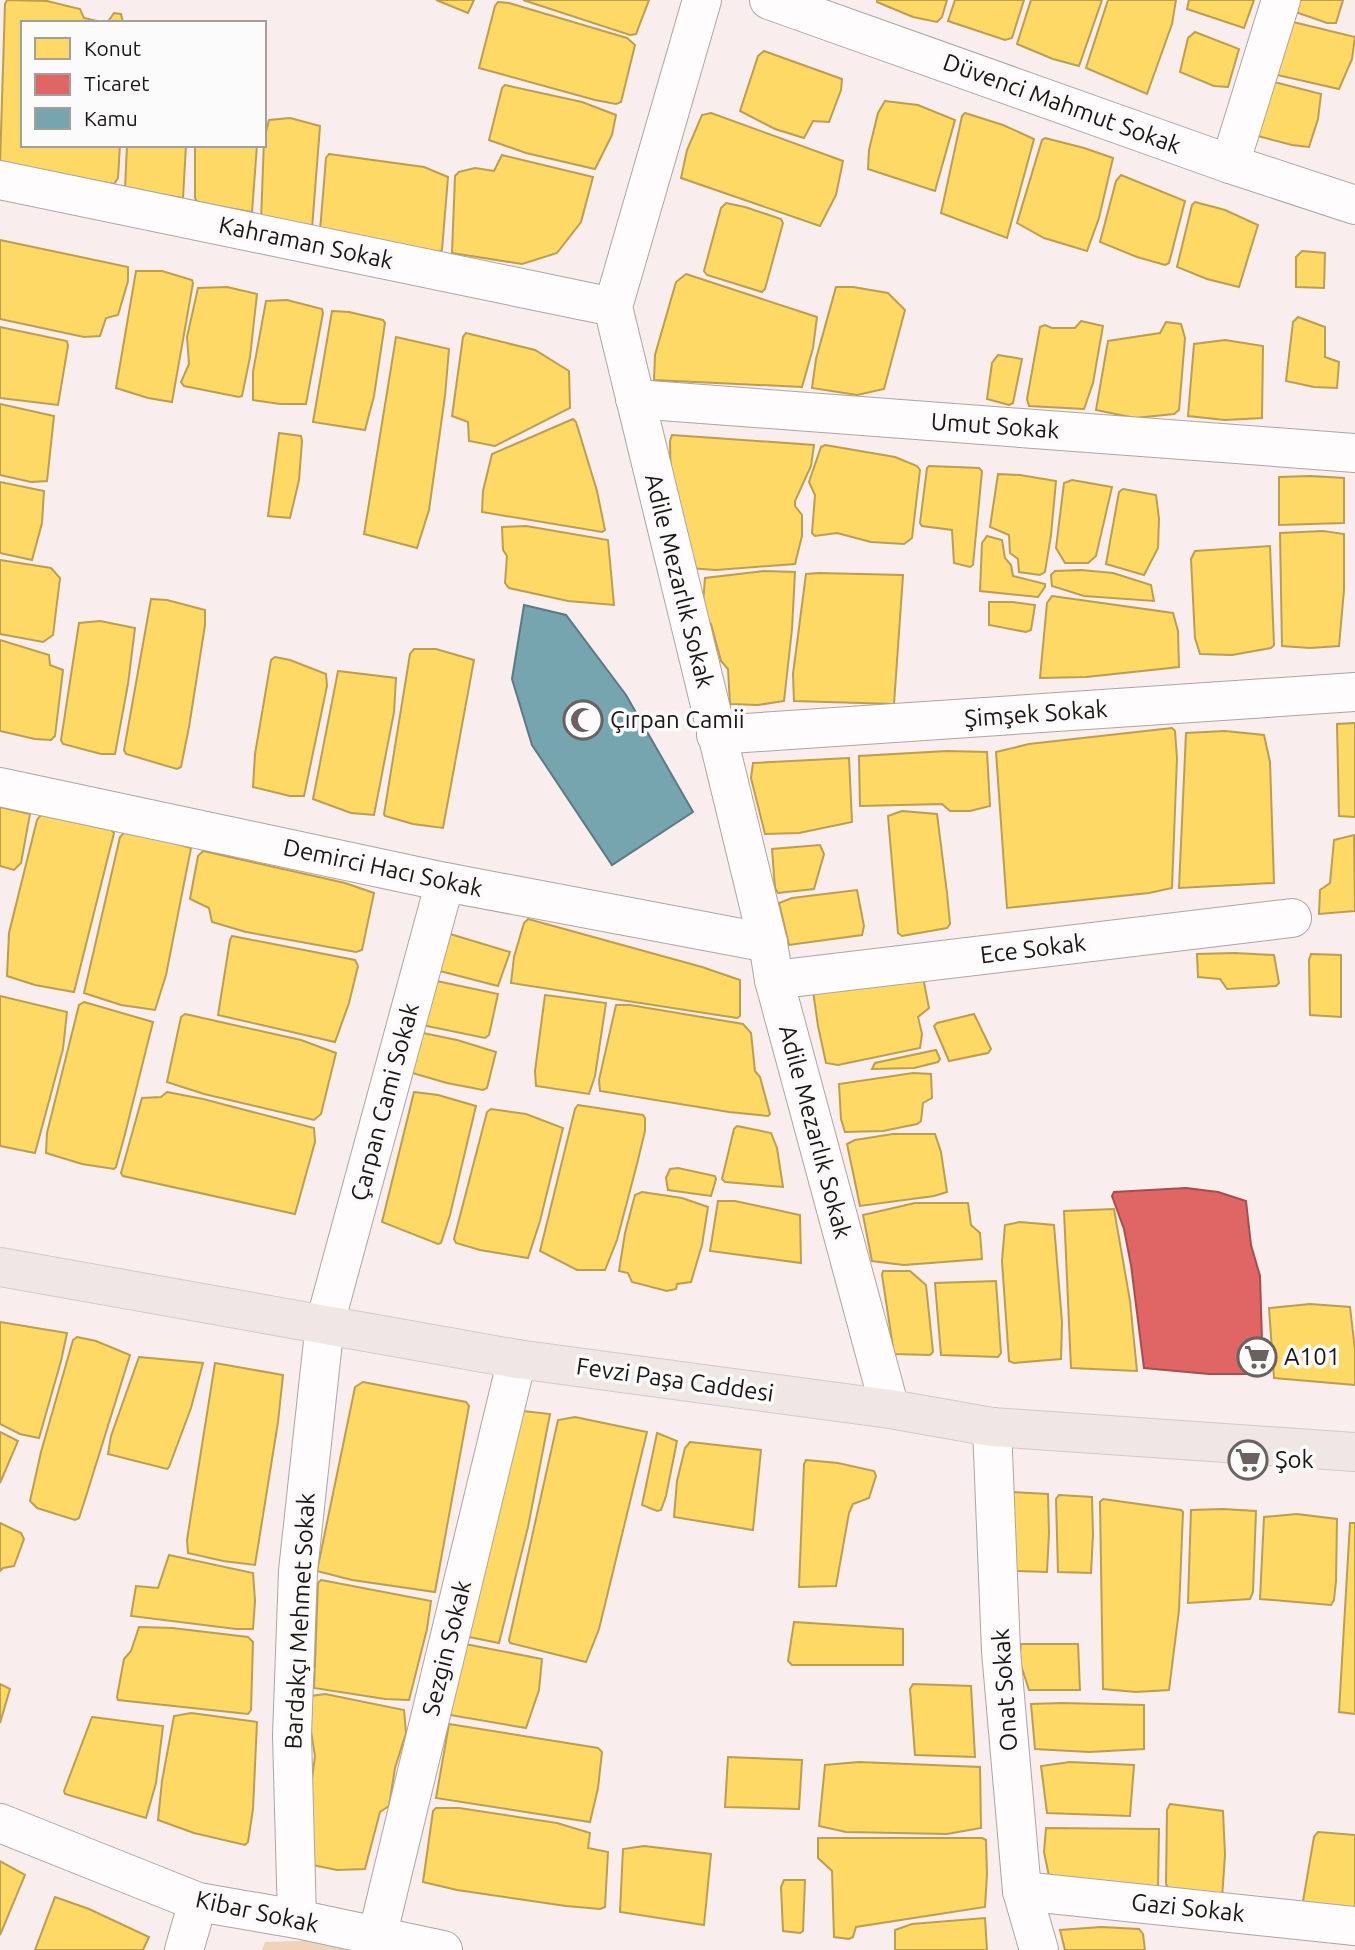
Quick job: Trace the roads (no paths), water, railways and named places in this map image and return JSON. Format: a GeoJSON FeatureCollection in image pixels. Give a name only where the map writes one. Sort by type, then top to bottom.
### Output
{"type":"FeatureCollection","features":[{"type":"Feature","properties":{"kind":"main road","name":"Fevzi Paşa Caddesi"},"geometry":{"type":"LineString","coordinates":[[0,1267],[517,1359],[890,1409],[992,1427],[1355,1452]]}},
{"type":"Feature","properties":{"kind":"street","name":"Adile Mezarlık Sokak"},"geometry":{"type":"LineString","coordinates":[[702,0],[613,307],[768,943],[774,980],[890,1409]]}},
{"type":"Feature","properties":{"kind":"street","name":"Düvenci Mahmut Sokak"},"geometry":{"type":"LineString","coordinates":[[769,0],[1230,164],[1355,205]]}},
{"type":"Feature","properties":{"kind":"street"},"geometry":{"type":"LineString","coordinates":[[1230,164],[1281,0]]}},
{"type":"Feature","properties":{"kind":"street","name":"Kahraman Sokak"},"geometry":{"type":"LineString","coordinates":[[0,180],[613,307]]}},
{"type":"Feature","properties":{"kind":"street","name":"Umut Sokak"},"geometry":{"type":"LineString","coordinates":[[635,399],[1355,453]]}},
{"type":"Feature","properties":{"kind":"street","name":"Şimşek Sokak"},"geometry":{"type":"LineString","coordinates":[[716,735],[1355,692]]}},
{"type":"Feature","properties":{"kind":"street","name":"Demirci Hacı Sokak"},"geometry":{"type":"LineString","coordinates":[[0,787],[445,882],[768,943]]}},
{"type":"Feature","properties":{"kind":"street","name":"Çarpan Cami Sokak"},"geometry":{"type":"LineString","coordinates":[[325,1323],[445,882]]}},
{"type":"Feature","properties":{"kind":"street","name":"Ece Sokak"},"geometry":{"type":"LineString","coordinates":[[774,980],[1292,918]]}},
{"type":"Feature","properties":{"kind":"street","name":"Bardakçı Mehmet Sokak"},"geometry":{"type":"LineString","coordinates":[[297,1919],[292,1735],[298,1571],[325,1323]]}},
{"type":"Feature","properties":{"kind":"street","name":"Sezgin Sokak"},"geometry":{"type":"LineString","coordinates":[[377,1937],[517,1359]]}},
{"type":"Feature","properties":{"kind":"street","name":"Onat Sokak"},"geometry":{"type":"LineString","coordinates":[[992,1427],[1001,1651],[1021,1891],[1039,1950]]}},
{"type":"Feature","properties":{"kind":"street","name":"Kibar Sokak"},"geometry":{"type":"LineString","coordinates":[[0,1823],[198,1902],[297,1919],[443,1950]]}},
{"type":"Feature","properties":{"kind":"street","name":"Gazi Sokak"},"geometry":{"type":"LineString","coordinates":[[1021,1891],[1355,1926]]}},
{"type":"Feature","properties":{"kind":"street"},"geometry":{"type":"LineString","coordinates":[[184,1950],[198,1902]]}},
{"type":"Feature","properties":{"kind":"place","name":"Çırpan Camii"},"geometry":{"type":"Point","coordinates":[583,720]}},
{"type":"Feature","properties":{"kind":"place","name":"A101"},"geometry":{"type":"Point","coordinates":[1257,1357]}},
{"type":"Feature","properties":{"kind":"place","name":"Şok"},"geometry":{"type":"Point","coordinates":[1248,1460]}}]}
